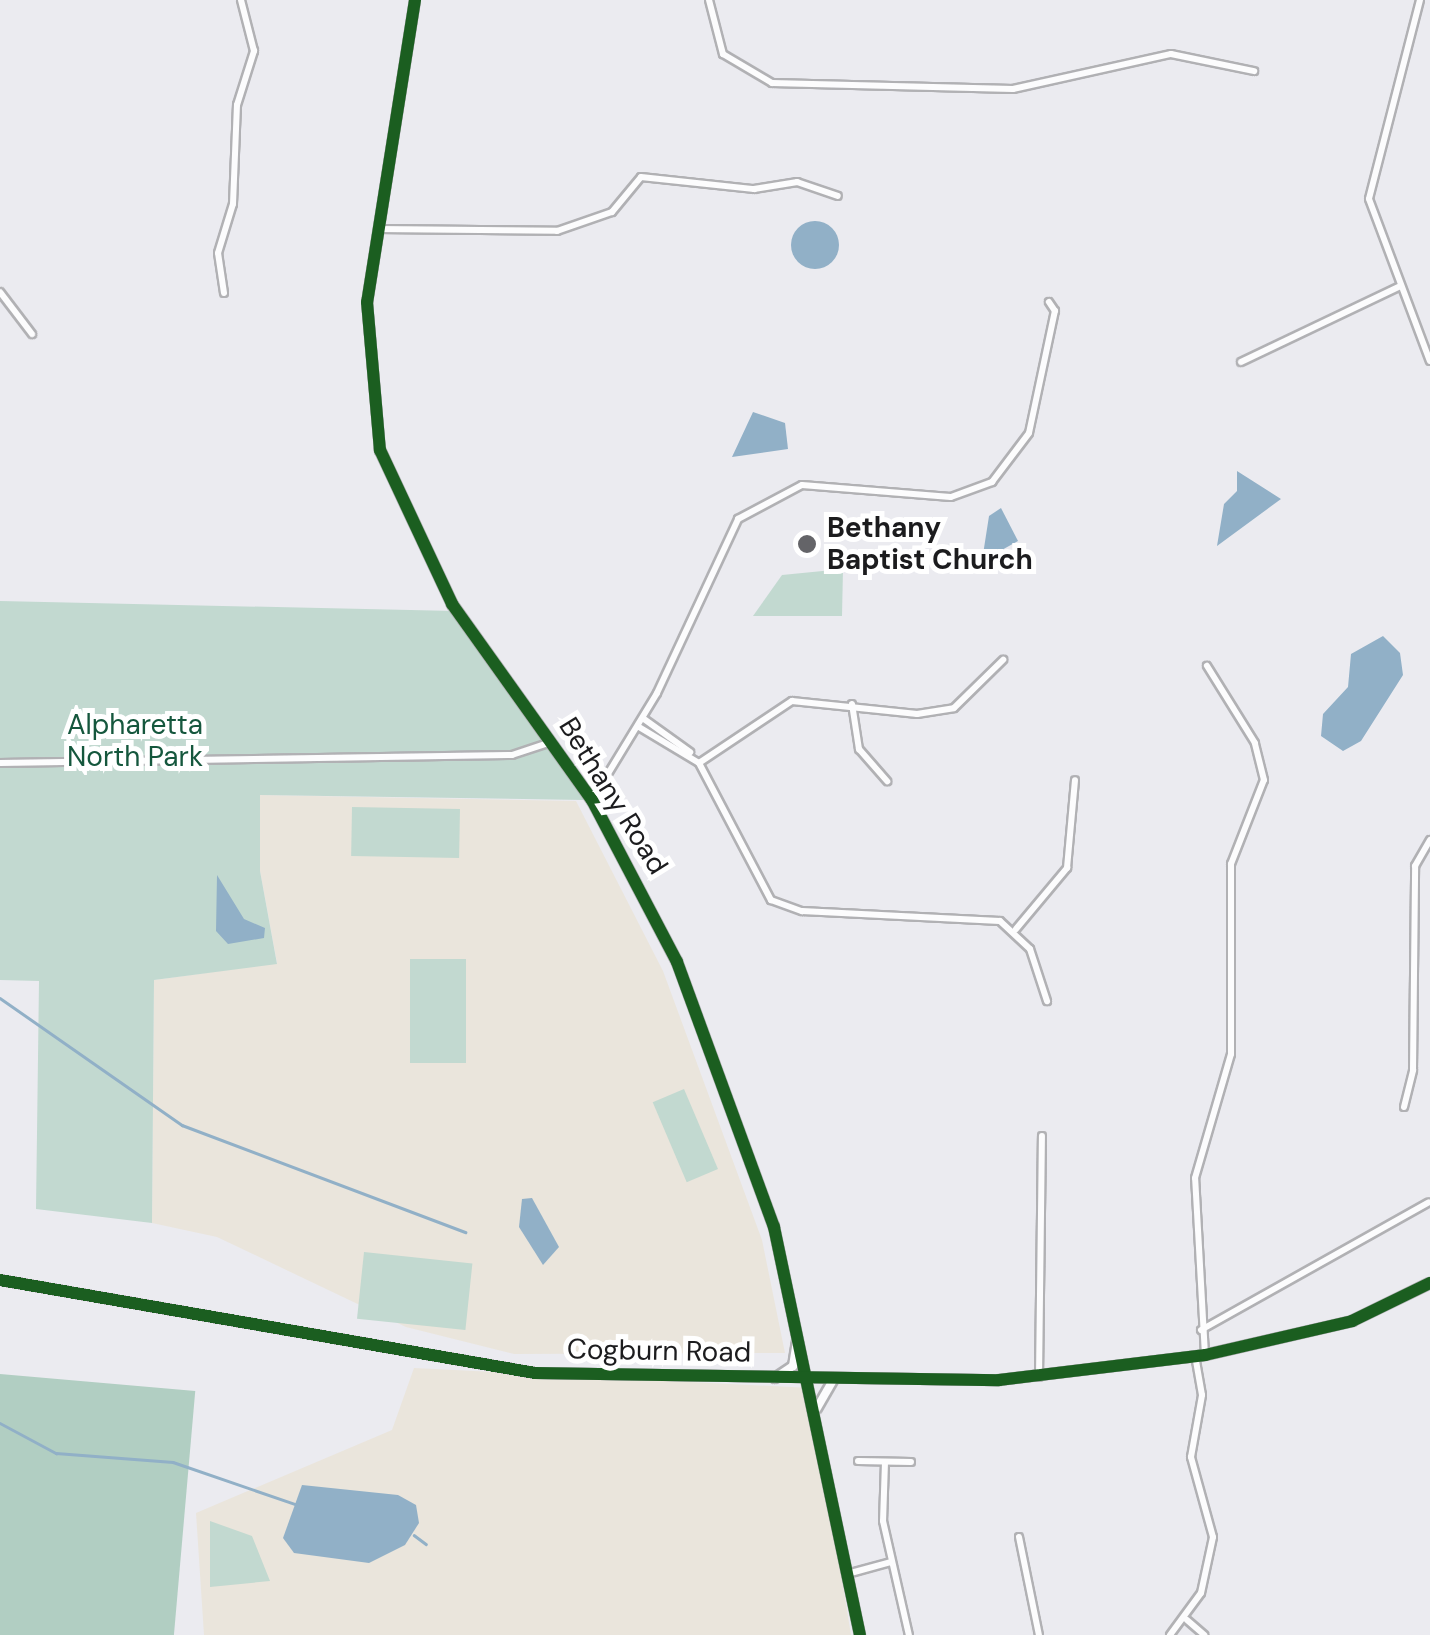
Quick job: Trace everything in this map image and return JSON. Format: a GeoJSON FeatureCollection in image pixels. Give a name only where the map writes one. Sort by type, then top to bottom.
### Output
{"type":"FeatureCollection","features":[{"type":"Feature","properties":{"kind":"street"},"geometry":{"type":"LineString","coordinates":[[224,293],[218,253],[233,204],[237,105],[254,51],[241,0]]}},
{"type":"Feature","properties":{"kind":"street","name":"Bethany Road"},"geometry":{"type":"LineString","coordinates":[[415,0],[378,229],[366,356],[388,472],[463,622],[592,800],[677,962],[774,1226],[860,1635]]}},
{"type":"Feature","properties":{"kind":"street"},"geometry":{"type":"LineString","coordinates":[[708,0],[723,54],[772,83],[1013,89],[1171,54],[1254,71]]}},
{"type":"Feature","properties":{"kind":"street"},"geometry":{"type":"LineString","coordinates":[[1420,0],[1368,187],[1400,286],[1430,361]]}},
{"type":"Feature","properties":{"kind":"street"},"geometry":{"type":"LineString","coordinates":[[378,229],[557,231],[612,212],[641,177],[754,189],[797,182],[838,196]]}},
{"type":"Feature","properties":{"kind":"street"},"geometry":{"type":"LineString","coordinates":[[1241,362],[1400,286]]}},
{"type":"Feature","properties":{"kind":"street"},"geometry":{"type":"LineString","coordinates":[[0,292],[32,334]]}},
{"type":"Feature","properties":{"kind":"street"},"geometry":{"type":"LineString","coordinates":[[592,800],[644,718],[722,544],[754,504],[814,484],[962,496],[1004,472],[1028,433],[1055,311],[1048,302]]}},
{"type":"Feature","properties":{"kind":"street"},"geometry":{"type":"LineString","coordinates":[[697,760],[792,701],[945,710],[964,704],[1002,660]]}},
{"type":"Feature","properties":{"kind":"street"},"geometry":{"type":"LineString","coordinates":[[1205,1355],[1195,1178],[1231,1054],[1232,864],[1264,780],[1255,744],[1207,666]]}},
{"type":"Feature","properties":{"kind":"street"},"geometry":{"type":"LineString","coordinates":[[852,704],[859,749],[886,781]]}},
{"type":"Feature","properties":{"kind":"street"},"geometry":{"type":"LineString","coordinates":[[644,718],[697,760],[758,886],[778,905],[981,918],[1016,929],[1047,1001]]}},
{"type":"Feature","properties":{"kind":"street"},"geometry":{"type":"LineString","coordinates":[[639,727],[697,760]]}},
{"type":"Feature","properties":{"kind":"street"},"geometry":{"type":"LineString","coordinates":[[0,762],[512,755],[552,741]]}},
{"type":"Feature","properties":{"kind":"street"},"geometry":{"type":"LineString","coordinates":[[1016,929],[1067,868],[1075,780]]}},
{"type":"Feature","properties":{"kind":"street"},"geometry":{"type":"LineString","coordinates":[[1404,1107],[1413,1070],[1415,866],[1430,840]]}},
{"type":"Feature","properties":{"kind":"street"},"geometry":{"type":"LineString","coordinates":[[1039,1378],[1042,1136]]}},
{"type":"Feature","properties":{"kind":"street"},"geometry":{"type":"LineString","coordinates":[[1201,1330],[1428,1202]]}},
{"type":"Feature","properties":{"kind":"street","name":"Cogburn Road"},"geometry":{"type":"LineString","coordinates":[[0,1280],[485,1367],[808,1379],[1039,1378],[1194,1357],[1352,1321],[1430,1283]]}},
{"type":"Feature","properties":{"kind":"street"},"geometry":{"type":"LineString","coordinates":[[774,1378],[793,1366],[799,1333]]}},
{"type":"Feature","properties":{"kind":"street"},"geometry":{"type":"LineString","coordinates":[[1170,1635],[1187,1620],[1213,1536],[1191,1457],[1202,1394],[1194,1357]]}},
{"type":"Feature","properties":{"kind":"street"},"geometry":{"type":"LineString","coordinates":[[816,1417],[819,1393],[834,1379]]}},
{"type":"Feature","properties":{"kind":"street"},"geometry":{"type":"LineString","coordinates":[[858,1461],[911,1462]]}},
{"type":"Feature","properties":{"kind":"street"},"geometry":{"type":"LineString","coordinates":[[885,1462],[892,1562],[908,1635]]}},
{"type":"Feature","properties":{"kind":"street"},"geometry":{"type":"LineString","coordinates":[[1019,1538],[1039,1635]]}},
{"type":"Feature","properties":{"kind":"street"},"geometry":{"type":"LineString","coordinates":[[847,1574],[892,1562]]}},
{"type":"Feature","properties":{"kind":"street"},"geometry":{"type":"LineString","coordinates":[[1187,1620],[1204,1635]]}},
{"type":"Feature","properties":{"kind":"shaded area"},"geometry":{"type":"Polygon","coordinates":[[[259,795],[576,801],[663,971],[762,1240],[785,1353],[514,1354],[406,1327],[217,1237],[152,1223],[154,980],[277,963],[260,871],[259,795]]]}},
{"type":"Feature","properties":{"kind":"shaded area"},"geometry":{"type":"Polygon","coordinates":[[[414,1368],[811,1388],[851,1635],[204,1635],[196,1513],[392,1430],[414,1368]]]}},
{"type":"Feature","properties":{"kind":"green space"},"geometry":{"type":"Polygon","coordinates":[[[843,569],[842,616],[753,616],[782,575],[843,569]]]}},
{"type":"Feature","properties":{"kind":"green space","name":"Alpharetta North Park"},"geometry":{"type":"Polygon","coordinates":[[[0,601],[455,611],[584,800],[260,795],[260,871],[277,964],[154,980],[152,1223],[36,1209],[39,981],[0,980],[0,601]]]}},
{"type":"Feature","properties":{"kind":"green space"},"geometry":{"type":"Polygon","coordinates":[[[352,807],[460,809],[459,858],[351,856],[352,807]]]}},
{"type":"Feature","properties":{"kind":"green space"},"geometry":{"type":"Polygon","coordinates":[[[410,959],[466,959],[466,1063],[410,1063],[410,959]]]}},
{"type":"Feature","properties":{"kind":"green space"},"geometry":{"type":"Polygon","coordinates":[[[684,1089],[718,1169],[687,1182],[653,1102],[684,1089]]]}},
{"type":"Feature","properties":{"kind":"green space"},"geometry":{"type":"Polygon","coordinates":[[[364,1252],[472,1263],[465,1330],[357,1319],[364,1252]]]}},
{"type":"Feature","properties":{"kind":"green space"},"geometry":{"type":"Polygon","coordinates":[[[0,1374],[195,1391],[174,1635],[0,1635],[0,1374]]]}},
{"type":"Feature","properties":{"kind":"green space"},"geometry":{"type":"Polygon","coordinates":[[[210,1521],[252,1536],[270,1581],[210,1587],[210,1521]]]}},
{"type":"Feature","properties":{"kind":"water"},"geometry":{"type":"Polygon","coordinates":[[[815,221],[832,228],[839,245],[832,262],[815,269],[798,262],[791,245],[798,228],[815,221]]]}},
{"type":"Feature","properties":{"kind":"water"},"geometry":{"type":"Polygon","coordinates":[[[753,412],[785,423],[788,449],[732,457],[753,412]]]}},
{"type":"Feature","properties":{"kind":"water"},"geometry":{"type":"Polygon","coordinates":[[[1237,471],[1281,499],[1217,546],[1224,504],[1237,491],[1237,471]]]}},
{"type":"Feature","properties":{"kind":"water"},"geometry":{"type":"Polygon","coordinates":[[[1001,508],[1018,541],[982,561],[989,516],[1001,508]]]}},
{"type":"Feature","properties":{"kind":"water"},"geometry":{"type":"Polygon","coordinates":[[[1383,636],[1400,653],[1403,675],[1361,741],[1343,751],[1321,736],[1323,714],[1348,687],[1351,654],[1383,636]]]}},
{"type":"Feature","properties":{"kind":"water"},"geometry":{"type":"Polygon","coordinates":[[[217,875],[244,919],[265,928],[264,938],[228,944],[216,931],[217,875]]]}},
{"type":"Feature","properties":{"kind":"water"},"geometry":{"type":"Polygon","coordinates":[[[532,1198],[559,1247],[543,1265],[519,1227],[522,1199],[532,1198]]]}},
{"type":"Feature","properties":{"kind":"water"},"geometry":{"type":"Polygon","coordinates":[[[302,1485],[398,1495],[416,1505],[419,1523],[405,1545],[369,1563],[294,1553],[283,1538],[302,1485]]]}},
{"type":"Feature","properties":{"kind":"waterway"},"geometry":{"type":"LineString","coordinates":[[0,998],[182,1125],[465,1232]]}},
{"type":"Feature","properties":{"kind":"waterway"},"geometry":{"type":"LineString","coordinates":[[0,1423],[56,1453],[173,1462],[295,1504]]}},
{"type":"Feature","properties":{"kind":"waterway"},"geometry":{"type":"LineString","coordinates":[[414,1535],[426,1544]]}},
{"type":"Feature","properties":{"kind":"cycle path"},"geometry":{"type":"LineString","coordinates":[[415,0],[367,302],[380,450],[452,604],[592,800],[677,962],[774,1227],[860,1635]]}},
{"type":"Feature","properties":{"kind":"cycle path"},"geometry":{"type":"LineString","coordinates":[[0,1280],[535,1373],[999,1380],[1205,1355],[1352,1321],[1430,1283]]}},
{"type":"Feature","properties":{"kind":"place","name":"Bethany Baptist Church"},"geometry":{"type":"Point","coordinates":[807,544]}}]}
